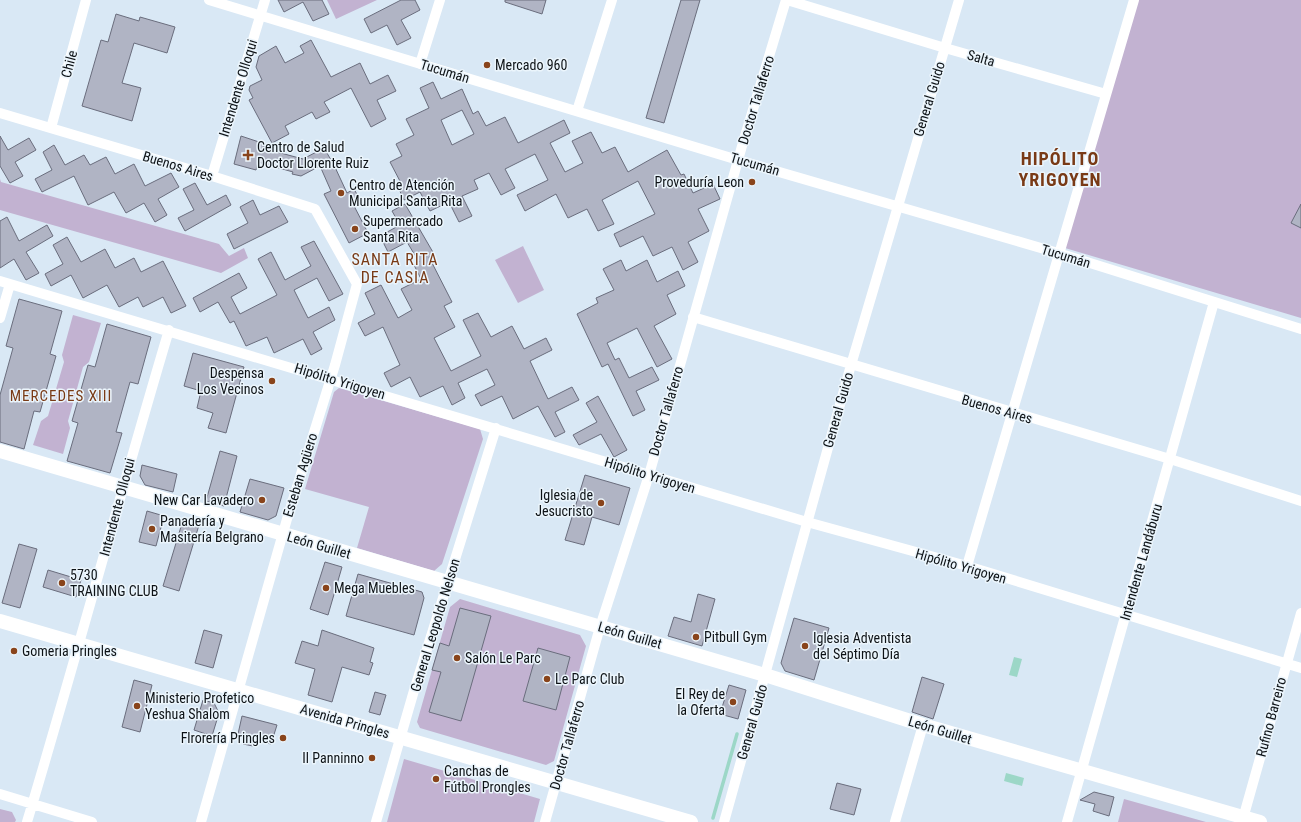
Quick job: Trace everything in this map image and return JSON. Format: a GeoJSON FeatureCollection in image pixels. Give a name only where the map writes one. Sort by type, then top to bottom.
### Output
{"type":"FeatureCollection","features":[{"type":"Feature","properties":{"kind":"street","name":"Chile"},"geometry":{"type":"LineString","coordinates":[[52,128],[86,0]]}},
{"type":"Feature","properties":{"kind":"street","name":"Tucumán"},"geometry":{"type":"LineString","coordinates":[[209,0],[738,160],[1058,253],[1301,329]]}},
{"type":"Feature","properties":{"kind":"street","name":"Intendente Olloqui"},"geometry":{"type":"LineString","coordinates":[[212,176],[265,0]]}},
{"type":"Feature","properties":{"kind":"street"},"geometry":{"type":"LineString","coordinates":[[420,64],[440,0]]}},
{"type":"Feature","properties":{"kind":"street"},"geometry":{"type":"LineString","coordinates":[[577,111],[612,0]]}},
{"type":"Feature","properties":{"kind":"street","name":"Salta"},"geometry":{"type":"LineString","coordinates":[[786,0],[945,48],[1106,94]]}},
{"type":"Feature","properties":{"kind":"street","name":"Doctor Tallaferro"},"geometry":{"type":"LineString","coordinates":[[545,822],[600,627],[648,475],[738,160],[786,0]]}},
{"type":"Feature","properties":{"kind":"street","name":"General Guido"},"geometry":{"type":"LineString","coordinates":[[724,822],[851,365],[959,0]]}},
{"type":"Feature","properties":{"kind":"street"},"geometry":{"type":"LineString","coordinates":[[966,566],[1013,414],[1058,253],[1134,0]]}},
{"type":"Feature","properties":{"kind":"street","name":"Buenos Aires"},"geometry":{"type":"LineString","coordinates":[[0,113],[212,176],[315,209],[336,247]]}},
{"type":"Feature","properties":{"kind":"street","name":"Esteban Agüero"},"geometry":{"type":"LineString","coordinates":[[201,822],[282,535],[357,284],[336,247]]}},
{"type":"Feature","properties":{"kind":"street","name":"Hipólito Yrigoyen"},"geometry":{"type":"LineString","coordinates":[[0,281],[330,378],[807,522],[966,566],[1301,668]]}},
{"type":"Feature","properties":{"kind":"street"},"geometry":{"type":"LineString","coordinates":[[0,318],[10,284]]}},
{"type":"Feature","properties":{"kind":"street","name":"Intendente Landáburu"},"geometry":{"type":"LineString","coordinates":[[1067,822],[1214,302]]}},
{"type":"Feature","properties":{"kind":"street","name":"Buenos Aires"},"geometry":{"type":"LineString","coordinates":[[693,317],[1013,414],[1170,459],[1301,500]]}},
{"type":"Feature","properties":{"kind":"street","name":"Intendente Olloqui"},"geometry":{"type":"LineString","coordinates":[[27,822],[79,645],[122,487],[169,330]]}},
{"type":"Feature","properties":{"kind":"street","name":"General Leopoldo Nelson"},"geometry":{"type":"LineString","coordinates":[[376,822],[496,428]]}},
{"type":"Feature","properties":{"kind":"street","name":"León Guillet"},"geometry":{"type":"LineString","coordinates":[[0,451],[282,535],[765,675],[923,725],[1243,820],[1260,822]]}},
{"type":"Feature","properties":{"kind":"street","name":"Rufino Barreiro"},"geometry":{"type":"LineString","coordinates":[[1243,820],[1301,613]]}},
{"type":"Feature","properties":{"kind":"street","name":"Avenida Pringles"},"geometry":{"type":"LineString","coordinates":[[0,621],[691,822]]}},
{"type":"Feature","properties":{"kind":"street"},"geometry":{"type":"LineString","coordinates":[[895,822],[923,725]]}},
{"type":"Feature","properties":{"kind":"street"},"geometry":{"type":"LineString","coordinates":[[0,794],[92,822]]}},
{"type":"Feature","properties":{"kind":"shaded area"},"geometry":{"type":"Polygon","coordinates":[[[327,0],[377,0],[336,19],[327,0]]]}},
{"type":"Feature","properties":{"kind":"shaded area"},"geometry":{"type":"Polygon","coordinates":[[[1135,0],[1301,0],[1301,318],[1065,248],[1135,0]]]}},
{"type":"Feature","properties":{"kind":"shaded area"},"geometry":{"type":"Polygon","coordinates":[[[0,179],[1,182],[219,244],[229,256],[244,248],[248,258],[221,273],[0,210],[0,179]]]}},
{"type":"Feature","properties":{"kind":"shaded area"},"geometry":{"type":"Polygon","coordinates":[[[523,246],[544,290],[518,303],[495,260],[523,246]]]}},
{"type":"Feature","properties":{"kind":"shaded area"},"geometry":{"type":"Polygon","coordinates":[[[73,315],[101,323],[89,362],[83,367],[68,421],[70,428],[63,454],[33,445],[41,421],[48,416],[64,362],[62,355],[73,315]]]}},
{"type":"Feature","properties":{"kind":"shaded area"},"geometry":{"type":"Polygon","coordinates":[[[339,388],[480,429],[483,439],[442,564],[434,571],[357,548],[369,507],[305,489],[334,392],[339,388]]]}},
{"type":"Feature","properties":{"kind":"shaded area"},"geometry":{"type":"Polygon","coordinates":[[[460,599],[580,635],[586,646],[554,761],[546,765],[420,728],[417,722],[450,607],[460,599]]]}},
{"type":"Feature","properties":{"kind":"shaded area"},"geometry":{"type":"Polygon","coordinates":[[[1014,657],[1022,659],[1017,677],[1009,675],[1014,657]]]}},
{"type":"Feature","properties":{"kind":"shaded area","name":"Canchas de Fútbol Prongles"},"geometry":{"type":"Polygon","coordinates":[[[404,759],[540,799],[534,822],[387,822],[404,759]]]}},
{"type":"Feature","properties":{"kind":"shaded area"},"geometry":{"type":"Polygon","coordinates":[[[1006,773],[1024,778],[1022,786],[1004,781],[1006,773]]]}},
{"type":"Feature","properties":{"kind":"shaded area"},"geometry":{"type":"Polygon","coordinates":[[[1124,799],[1206,822],[1118,822],[1124,799]]]}},
{"type":"Feature","properties":{"kind":"shaded area"},"geometry":{"type":"Polygon","coordinates":[[[0,809],[12,812],[16,820],[15,822],[0,822],[0,809]]]}},
{"type":"Feature","properties":{"kind":"building"},"geometry":{"type":"Polygon","coordinates":[[[278,0],[322,0],[329,14],[313,21],[303,2],[284,12],[278,0]]]}},
{"type":"Feature","properties":{"kind":"building"},"geometry":{"type":"Polygon","coordinates":[[[401,0],[415,0],[420,10],[401,20],[411,38],[397,45],[387,25],[371,33],[364,19],[401,0]]]}},
{"type":"Feature","properties":{"kind":"building"},"geometry":{"type":"Polygon","coordinates":[[[505,0],[546,0],[542,14],[505,2],[505,0]]]}},
{"type":"Feature","properties":{"kind":"building"},"geometry":{"type":"Polygon","coordinates":[[[681,0],[700,0],[664,123],[646,118],[681,0]]]}},
{"type":"Feature","properties":{"kind":"building"},"geometry":{"type":"Polygon","coordinates":[[[116,14],[139,21],[140,17],[175,27],[167,53],[134,43],[122,83],[141,88],[132,121],[82,106],[101,40],[108,42],[116,14]]]}},
{"type":"Feature","properties":{"kind":"building"},"geometry":{"type":"Polygon","coordinates":[[[311,40],[331,77],[360,63],[370,84],[388,75],[396,91],[377,100],[386,119],[371,127],[351,88],[324,102],[330,112],[316,119],[312,112],[285,126],[289,134],[272,143],[249,100],[253,98],[249,90],[250,86],[262,80],[256,67],[259,56],[276,46],[285,63],[304,53],[300,46],[311,40]]]}},
{"type":"Feature","properties":{"kind":"building"},"geometry":{"type":"Polygon","coordinates":[[[433,82],[441,99],[462,89],[473,114],[478,111],[486,126],[505,117],[518,143],[564,120],[570,133],[550,143],[565,172],[583,163],[572,141],[591,132],[602,153],[615,147],[628,172],[667,150],[681,175],[684,174],[693,193],[713,184],[720,199],[698,209],[709,231],[688,242],[698,262],[683,270],[672,247],[653,256],[643,236],[620,247],[614,234],[655,214],[638,181],[602,200],[614,224],[598,231],[587,209],[568,218],[556,194],[525,211],[517,195],[548,180],[535,154],[505,169],[515,188],[501,195],[489,173],[474,180],[478,189],[462,196],[472,216],[459,222],[449,202],[430,211],[420,192],[404,200],[398,187],[402,185],[390,162],[402,156],[396,144],[414,135],[406,119],[429,108],[420,88],[433,82]],[[462,110],[441,120],[452,145],[474,134],[462,110]]]}},
{"type":"Feature","properties":{"kind":"building"},"geometry":{"type":"Polygon","coordinates":[[[0,136],[8,150],[29,138],[36,150],[15,162],[23,176],[10,183],[0,166],[0,136]]]}},
{"type":"Feature","properties":{"kind":"building"},"geometry":{"type":"Polygon","coordinates":[[[241,136],[268,145],[262,148],[303,159],[324,148],[347,193],[354,189],[359,198],[352,202],[368,233],[349,243],[324,194],[331,191],[320,166],[301,176],[292,174],[293,172],[258,162],[256,170],[234,164],[241,136]]]}},
{"type":"Feature","properties":{"kind":"building"},"geometry":{"type":"Polygon","coordinates":[[[54,145],[65,165],[84,155],[90,165],[106,157],[115,174],[134,164],[145,186],[171,173],[179,187],[158,199],[167,215],[155,222],[144,203],[126,213],[114,192],[88,205],[74,176],[42,192],[35,179],[52,170],[43,152],[54,145]]]}},
{"type":"Feature","properties":{"kind":"building"},"geometry":{"type":"Polygon","coordinates":[[[195,183],[207,205],[226,195],[231,205],[185,231],[178,218],[194,210],[183,189],[195,183]]]}},
{"type":"Feature","properties":{"kind":"building"},"geometry":{"type":"Polygon","coordinates":[[[253,200],[260,215],[279,206],[288,222],[234,249],[227,234],[248,223],[240,207],[253,200]]]}},
{"type":"Feature","properties":{"kind":"building"},"geometry":{"type":"Polygon","coordinates":[[[405,204],[434,254],[429,257],[452,302],[444,306],[455,327],[434,338],[451,371],[481,356],[463,320],[478,313],[491,337],[512,326],[524,349],[546,338],[552,350],[530,361],[548,399],[572,387],[579,400],[555,412],[565,432],[555,437],[538,406],[513,419],[502,396],[481,406],[475,395],[495,385],[487,369],[458,383],[465,398],[452,405],[443,386],[420,397],[410,377],[391,387],[384,373],[400,365],[383,327],[365,336],[358,323],[375,314],[365,293],[381,285],[398,318],[412,310],[401,289],[421,279],[414,265],[419,262],[407,242],[388,252],[380,236],[400,225],[392,211],[405,204]]]}},
{"type":"Feature","properties":{"kind":"building"},"geometry":{"type":"Polygon","coordinates":[[[1301,204],[1301,228],[1291,223],[1301,204]]]}},
{"type":"Feature","properties":{"kind":"building"},"geometry":{"type":"Polygon","coordinates":[[[7,217],[19,241],[47,225],[53,236],[26,252],[39,273],[26,280],[14,259],[0,268],[0,221],[7,217]]]}},
{"type":"Feature","properties":{"kind":"building"},"geometry":{"type":"Polygon","coordinates":[[[67,237],[81,262],[105,249],[115,268],[134,258],[141,272],[163,261],[186,306],[171,313],[163,297],[143,307],[138,297],[119,307],[107,285],[83,298],[71,275],[51,286],[45,274],[63,264],[53,245],[67,237]]]}},
{"type":"Feature","properties":{"kind":"building"},"geometry":{"type":"Polygon","coordinates":[[[314,241],[343,294],[329,301],[317,278],[294,290],[308,318],[329,307],[335,320],[313,332],[322,349],[311,355],[303,339],[274,353],[267,337],[246,346],[234,321],[230,323],[218,302],[200,312],[193,298],[239,273],[247,288],[231,297],[240,314],[277,295],[258,259],[271,252],[285,280],[311,266],[301,247],[314,241]]]}},
{"type":"Feature","properties":{"kind":"building"},"geometry":{"type":"Polygon","coordinates":[[[621,260],[626,271],[647,260],[657,282],[678,271],[685,286],[667,295],[676,314],[654,326],[672,359],[657,367],[637,328],[607,343],[615,360],[619,358],[629,378],[652,367],[659,380],[636,391],[645,410],[633,416],[608,364],[602,367],[577,314],[598,303],[596,298],[614,290],[603,269],[621,260]]]}},
{"type":"Feature","properties":{"kind":"building"},"geometry":{"type":"Polygon","coordinates":[[[19,299],[62,311],[50,354],[56,356],[40,412],[34,411],[24,449],[0,442],[0,395],[13,348],[6,346],[19,299]]]}},
{"type":"Feature","properties":{"kind":"building"},"geometry":{"type":"Polygon","coordinates":[[[107,324],[151,337],[138,384],[130,382],[116,432],[122,433],[110,473],[67,461],[78,423],[72,421],[88,365],[95,367],[107,324]]]}},
{"type":"Feature","properties":{"kind":"building"},"geometry":{"type":"Polygon","coordinates":[[[193,353],[244,367],[226,433],[208,428],[213,413],[197,408],[201,391],[184,386],[193,353]]]}},
{"type":"Feature","properties":{"kind":"building"},"geometry":{"type":"Polygon","coordinates":[[[598,396],[627,450],[614,457],[601,434],[579,445],[573,435],[597,422],[586,403],[598,396]]]}},
{"type":"Feature","properties":{"kind":"building"},"geometry":{"type":"Polygon","coordinates":[[[220,451],[237,456],[224,506],[206,501],[220,451]]]}},
{"type":"Feature","properties":{"kind":"building"},"geometry":{"type":"Polygon","coordinates":[[[142,465],[177,474],[173,492],[145,485],[140,476],[142,465]]]}},
{"type":"Feature","properties":{"kind":"building","name":"Iglesia de Jesucristo"},"geometry":{"type":"Polygon","coordinates":[[[585,475],[630,488],[619,525],[592,517],[584,545],[565,540],[585,475]]]}},
{"type":"Feature","properties":{"kind":"building","name":"New Car Lavadero"},"geometry":{"type":"Polygon","coordinates":[[[250,479],[284,488],[276,516],[268,520],[240,512],[250,479]]]}},
{"type":"Feature","properties":{"kind":"building","name":"Panadería y Masitería Belgrano"},"geometry":{"type":"Polygon","coordinates":[[[147,511],[164,516],[156,546],[139,542],[147,511]]]}},
{"type":"Feature","properties":{"kind":"building"},"geometry":{"type":"Polygon","coordinates":[[[183,520],[199,525],[179,591],[163,586],[183,520]]]}},
{"type":"Feature","properties":{"kind":"building"},"geometry":{"type":"Polygon","coordinates":[[[19,544],[37,549],[20,608],[2,603],[19,544]]]}},
{"type":"Feature","properties":{"kind":"building","name":"Mega Muebles"},"geometry":{"type":"Polygon","coordinates":[[[325,562],[342,567],[328,615],[310,609],[325,562]]]}},
{"type":"Feature","properties":{"kind":"building","name":"5730 TRAINING CLUB"},"geometry":{"type":"Polygon","coordinates":[[[48,570],[81,580],[76,597],[43,587],[48,570]]]}},
{"type":"Feature","properties":{"kind":"building"},"geometry":{"type":"Polygon","coordinates":[[[358,574],[422,592],[424,598],[414,635],[346,616],[358,574]]]}},
{"type":"Feature","properties":{"kind":"building"},"geometry":{"type":"Polygon","coordinates":[[[698,594],[715,599],[702,646],[668,636],[674,617],[691,622],[698,594]]]}},
{"type":"Feature","properties":{"kind":"building","name":"Salón Le Parc"},"geometry":{"type":"Polygon","coordinates":[[[460,608],[491,616],[461,721],[429,712],[441,672],[432,670],[440,643],[449,646],[460,608]]]}},
{"type":"Feature","properties":{"kind":"building","name":"Iglesia Adventista del Séptimo Día"},"geometry":{"type":"Polygon","coordinates":[[[794,618],[829,628],[814,680],[785,671],[781,663],[794,618]]]}},
{"type":"Feature","properties":{"kind":"building"},"geometry":{"type":"Polygon","coordinates":[[[204,630],[222,635],[213,668],[195,663],[204,630]]]}},
{"type":"Feature","properties":{"kind":"building"},"geometry":{"type":"Polygon","coordinates":[[[322,630],[374,648],[370,662],[373,663],[369,675],[342,667],[332,702],[308,695],[315,669],[295,663],[302,641],[318,646],[322,630]]]}},
{"type":"Feature","properties":{"kind":"building","name":"Le Parc Club"},"geometry":{"type":"Polygon","coordinates":[[[538,648],[570,657],[556,710],[523,701],[538,648]]]}},
{"type":"Feature","properties":{"kind":"building"},"geometry":{"type":"Polygon","coordinates":[[[922,677],[944,684],[933,719],[912,712],[922,677]]]}},
{"type":"Feature","properties":{"kind":"building","name":"Ministerio Profetico Yeshua Shalom"},"geometry":{"type":"Polygon","coordinates":[[[134,680],[152,685],[140,732],[122,727],[134,680]]]}},
{"type":"Feature","properties":{"kind":"building","name":"El Rey de la Oferta"},"geometry":{"type":"Polygon","coordinates":[[[729,685],[746,690],[738,719],[720,714],[729,685]]]}},
{"type":"Feature","properties":{"kind":"building"},"geometry":{"type":"Polygon","coordinates":[[[375,692],[386,695],[380,715],[369,712],[375,692]]]}},
{"type":"Feature","properties":{"kind":"building"},"geometry":{"type":"Polygon","coordinates":[[[203,700],[214,703],[219,713],[212,736],[194,730],[203,700]]]}},
{"type":"Feature","properties":{"kind":"building"},"geometry":{"type":"Polygon","coordinates":[[[242,716],[277,725],[271,744],[254,740],[253,746],[243,744],[245,736],[238,734],[242,716]]]}},
{"type":"Feature","properties":{"kind":"building"},"geometry":{"type":"Polygon","coordinates":[[[837,783],[861,789],[854,815],[830,809],[837,783]]]}},
{"type":"Feature","properties":{"kind":"building"},"geometry":{"type":"Polygon","coordinates":[[[1094,792],[1114,797],[1109,816],[1093,811],[1095,804],[1080,800],[1094,792]]]}},
{"type":"Feature","properties":{"kind":"waterway"},"geometry":{"type":"LineString","coordinates":[[713,818],[737,734]]}},
{"type":"Feature","properties":{"kind":"place","name":"Mercado 960"},"geometry":{"type":"Point","coordinates":[487,65]}},
{"type":"Feature","properties":{"kind":"place","name":"Centro de Salud Doctor Llorente Ruiz"},"geometry":{"type":"Point","coordinates":[248,155]}},
{"type":"Feature","properties":{"kind":"place","name":"Proveduría Leon"},"geometry":{"type":"Point","coordinates":[752,182]}},
{"type":"Feature","properties":{"kind":"place","name":"Centro de Atención Municipal Santa Rita"},"geometry":{"type":"Point","coordinates":[341,193]}},
{"type":"Feature","properties":{"kind":"place","name":"Supermercado Santa Rita"},"geometry":{"type":"Point","coordinates":[355,229]}},
{"type":"Feature","properties":{"kind":"place","name":"Despensa Los Vecinos"},"geometry":{"type":"Point","coordinates":[272,381]}},
{"type":"Feature","properties":{"kind":"place","name":"New Car Lavadero"},"geometry":{"type":"Point","coordinates":[262,500]}},
{"type":"Feature","properties":{"kind":"place","name":"Iglesia de Jesucristo"},"geometry":{"type":"Point","coordinates":[601,503]}},
{"type":"Feature","properties":{"kind":"place","name":"Panadería y Masitería Belgrano"},"geometry":{"type":"Point","coordinates":[152,529]}},
{"type":"Feature","properties":{"kind":"place","name":"5730 TRAINING CLUB"},"geometry":{"type":"Point","coordinates":[62,583]}},
{"type":"Feature","properties":{"kind":"place","name":"Mega Muebles"},"geometry":{"type":"Point","coordinates":[326,588]}},
{"type":"Feature","properties":{"kind":"place","name":"Pitbull Gym"},"geometry":{"type":"Point","coordinates":[696,637]}},
{"type":"Feature","properties":{"kind":"place","name":"Iglesia Adventista del Séptimo Día"},"geometry":{"type":"Point","coordinates":[805,646]}},
{"type":"Feature","properties":{"kind":"place","name":"Gomeria Pringles"},"geometry":{"type":"Point","coordinates":[14,651]}},
{"type":"Feature","properties":{"kind":"place","name":"Salón Le Parc"},"geometry":{"type":"Point","coordinates":[457,658]}},
{"type":"Feature","properties":{"kind":"place","name":"Le Parc Club"},"geometry":{"type":"Point","coordinates":[547,679]}},
{"type":"Feature","properties":{"kind":"place","name":"El Rey de la Oferta"},"geometry":{"type":"Point","coordinates":[733,702]}},
{"type":"Feature","properties":{"kind":"place","name":"Ministerio Profetico Yeshua Shalom"},"geometry":{"type":"Point","coordinates":[137,706]}},
{"type":"Feature","properties":{"kind":"place","name":"Flrorería Pringles"},"geometry":{"type":"Point","coordinates":[283,738]}},
{"type":"Feature","properties":{"kind":"place","name":"Il Panninno"},"geometry":{"type":"Point","coordinates":[372,758]}},
{"type":"Feature","properties":{"kind":"place","name":"Canchas de Fútbol Prongles"},"geometry":{"type":"Point","coordinates":[436,779]}},
{"type":"Feature","properties":{"kind":"district","name":"HIPÓLITO YRIGOYEN"},"geometry":{"type":"Point","coordinates":[1060,169]}},
{"type":"Feature","properties":{"kind":"district","name":"SANTA RITA DE CASIA"},"geometry":{"type":"Point","coordinates":[395,268]}},
{"type":"Feature","properties":{"kind":"district","name":"MERCEDES XIII"},"geometry":{"type":"Point","coordinates":[61,396]}}]}
